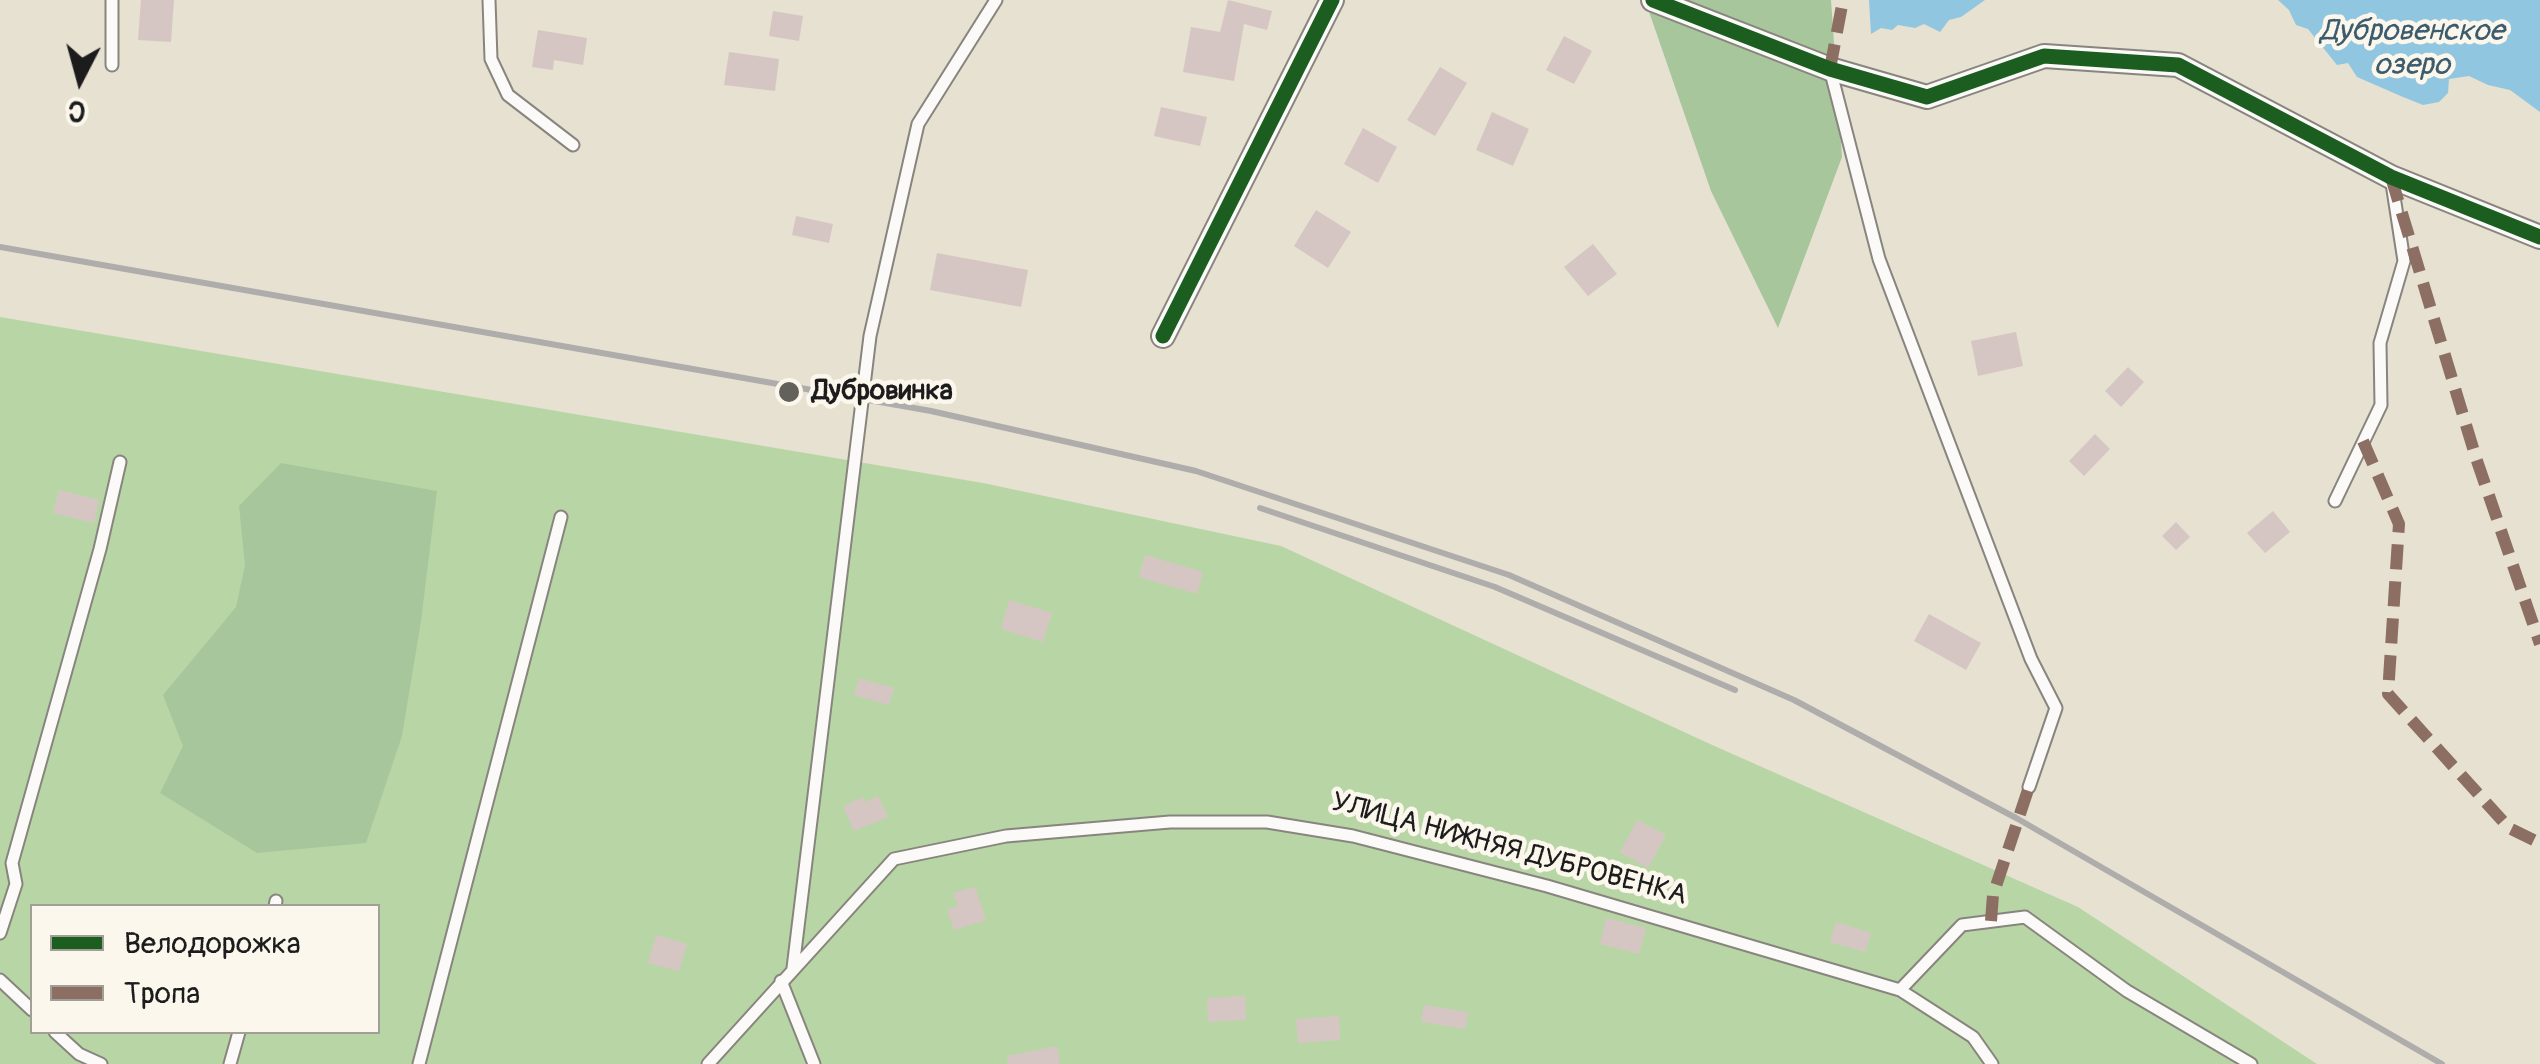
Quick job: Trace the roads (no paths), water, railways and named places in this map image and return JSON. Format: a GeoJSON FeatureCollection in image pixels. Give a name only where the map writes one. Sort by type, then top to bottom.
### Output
{"type":"FeatureCollection","features":[{"type":"Feature","properties":{"kind":"street"},"geometry":{"type":"LineString","coordinates":[[1163,336],[1332,0]]}},
{"type":"Feature","properties":{"kind":"street"},"geometry":{"type":"LineString","coordinates":[[1654,0],[1830,69],[1927,97],[2044,56],[2178,65],[2391,178],[2540,237]]}},
{"type":"Feature","properties":{"kind":"lane"},"geometry":{"type":"LineString","coordinates":[[112,0],[112,66]]}},
{"type":"Feature","properties":{"kind":"lane"},"geometry":{"type":"LineString","coordinates":[[489,0],[491,60],[508,94],[573,146]]}},
{"type":"Feature","properties":{"kind":"lane"},"geometry":{"type":"LineString","coordinates":[[793,968],[870,336],[918,124],[996,0]]}},
{"type":"Feature","properties":{"kind":"lane"},"geometry":{"type":"LineString","coordinates":[[1830,69],[1880,259],[2032,659],[2056,708],[2029,787]]}},
{"type":"Feature","properties":{"kind":"lane"},"geometry":{"type":"LineString","coordinates":[[2335,500],[2381,405],[2380,343],[2404,260],[2391,178]]}},
{"type":"Feature","properties":{"kind":"lane"},"geometry":{"type":"LineString","coordinates":[[0,932],[16,884],[12,863],[100,548],[120,462]]}},
{"type":"Feature","properties":{"kind":"lane"},"geometry":{"type":"LineString","coordinates":[[419,1064],[561,518]]}},
{"type":"Feature","properties":{"kind":"lane","name":"УЛИЦА НИЖНЯЯ ДУБРОВЕНКА"},"geometry":{"type":"LineString","coordinates":[[708,1064],[894,859],[1006,836],[1170,822],[1267,822],[1353,836],[1530,882],[1900,990],[1973,1037],[1992,1064]]}},
{"type":"Feature","properties":{"kind":"lane"},"geometry":{"type":"LineString","coordinates":[[1900,990],[1962,925],[2025,917],[2127,992],[2251,1064]]}},
{"type":"Feature","properties":{"kind":"lane"},"geometry":{"type":"LineString","coordinates":[[0,980],[30,1008]]}},
{"type":"Feature","properties":{"kind":"lane"},"geometry":{"type":"LineString","coordinates":[[781,982],[814,1064]]}},
{"type":"Feature","properties":{"kind":"lane"},"geometry":{"type":"LineString","coordinates":[[58,1034],[79,1054],[100,1064]]}},
{"type":"Feature","properties":{"kind":"lane"},"geometry":{"type":"LineString","coordinates":[[230,1064],[238,1034]]}},
{"type":"Feature","properties":{"kind":"water"},"geometry":{"type":"Polygon","coordinates":[[[1869,0],[1985,0],[1961,17],[1949,20],[1940,32],[1924,24],[1915,28],[1881,28],[1871,34],[1869,0]]]}},
{"type":"Feature","properties":{"kind":"water","name":"Дубровенское озеро"},"geometry":{"type":"Polygon","coordinates":[[[2278,0],[2540,0],[2540,112],[2510,90],[2469,76],[2449,79],[2448,93],[2439,102],[2423,105],[2403,97],[2357,77],[2348,63],[2337,65],[2308,29],[2296,25],[2289,10],[2278,0]]]}},
{"type":"Feature","properties":{"kind":"railway"},"geometry":{"type":"LineString","coordinates":[[0,247],[931,411],[1196,471],[1509,575],[1794,700],[2018,819],[2442,1064]]}},
{"type":"Feature","properties":{"kind":"railway"},"geometry":{"type":"LineString","coordinates":[[1260,508],[1495,587],[1735,690]]}},
{"type":"Feature","properties":{"kind":"place","name":"Дубровинка"},"geometry":{"type":"Point","coordinates":[789,392]}}]}
